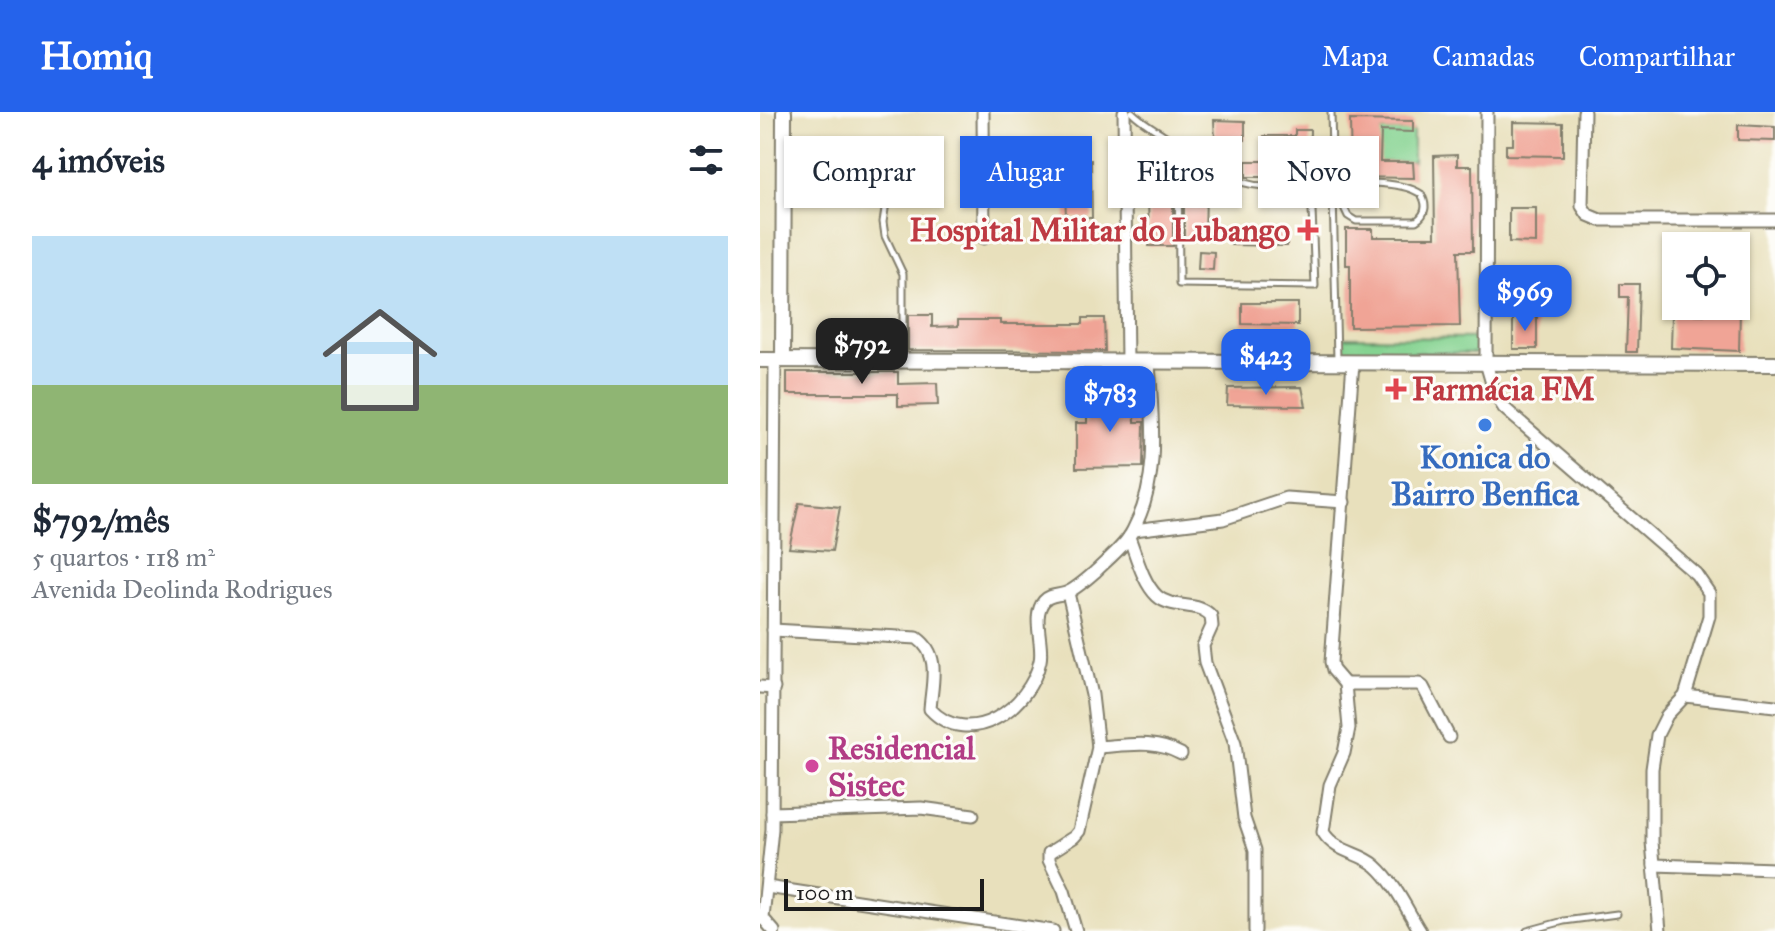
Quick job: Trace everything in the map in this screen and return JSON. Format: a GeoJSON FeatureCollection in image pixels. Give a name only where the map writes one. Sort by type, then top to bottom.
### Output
{"type":"FeatureCollection","features":[{"type":"Feature","properties":{"kind":"street"},"geometry":{"type":"LineString","coordinates":[[774,931],[762,916],[772,813],[773,360],[784,112]]}},
{"type":"Feature","properties":{"kind":"street"},"geometry":{"type":"LineString","coordinates":[[983,112],[984,238]]}},
{"type":"Feature","properties":{"kind":"street"},"geometry":{"type":"LineString","coordinates":[[1124,112],[1127,362]]}},
{"type":"Feature","properties":{"kind":"street"},"geometry":{"type":"LineString","coordinates":[[1487,112],[1486,363],[1495,394],[1504,408],[1696,574],[1709,593],[1709,616],[1685,696],[1667,715],[1657,735],[1652,769],[1654,865],[1660,931]]}},
{"type":"Feature","properties":{"kind":"street"},"geometry":{"type":"LineString","coordinates":[[1584,112],[1582,206],[1588,215],[1600,220],[1775,220]]}},
{"type":"Feature","properties":{"kind":"street"},"geometry":{"type":"LineString","coordinates":[[773,360],[1775,364]]}},
{"type":"Feature","properties":{"kind":"street"},"geometry":{"type":"LineString","coordinates":[[773,630],[917,638],[933,654],[930,709],[941,721],[960,726],[1003,715],[1018,704],[1032,687],[1041,658],[1039,612],[1043,602],[1053,595],[1068,593],[1094,572],[1131,534],[1151,481],[1154,463],[1149,362]]}},
{"type":"Feature","properties":{"kind":"street"},"geometry":{"type":"LineString","coordinates":[[1353,362],[1331,662],[1333,670],[1345,684],[1349,728],[1344,753],[1330,785],[1323,832],[1330,843],[1375,865],[1392,885],[1420,931]]}},
{"type":"Feature","properties":{"kind":"street"},"geometry":{"type":"LineString","coordinates":[[1131,534],[1223,519],[1286,498],[1344,502]]}},
{"type":"Feature","properties":{"kind":"street"},"geometry":{"type":"LineString","coordinates":[[1131,534],[1151,590],[1159,599],[1201,609],[1211,616],[1212,626],[1203,646],[1205,663],[1235,743],[1244,818],[1255,850],[1255,931]]}},
{"type":"Feature","properties":{"kind":"street"},"geometry":{"type":"LineString","coordinates":[[1068,593],[1092,695],[1098,747],[1079,831],[1049,853],[1076,931]]}},
{"type":"Feature","properties":{"kind":"street"},"geometry":{"type":"LineString","coordinates":[[1345,684],[1419,684],[1449,737]]}},
{"type":"Feature","properties":{"kind":"street"},"geometry":{"type":"LineString","coordinates":[[760,687],[774,688]]}},
{"type":"Feature","properties":{"kind":"street"},"geometry":{"type":"LineString","coordinates":[[1685,696],[1775,706]]}},
{"type":"Feature","properties":{"kind":"street"},"geometry":{"type":"LineString","coordinates":[[1098,747],[1154,743],[1181,754]]}},
{"type":"Feature","properties":{"kind":"street"},"geometry":{"type":"LineString","coordinates":[[772,813],[921,808],[973,815]]}},
{"type":"Feature","properties":{"kind":"street"},"geometry":{"type":"LineString","coordinates":[[1654,865],[1775,869]]}},
{"type":"Feature","properties":{"kind":"street"},"geometry":{"type":"LineString","coordinates":[[767,887],[1053,931]]}},
{"type":"Feature","properties":{"kind":"lane"},"geometry":{"type":"LineString","coordinates":[[1132,112],[1165,136]]}},
{"type":"Feature","properties":{"kind":"lane"},"geometry":{"type":"LineString","coordinates":[[1331,112],[1332,136]]}},
{"type":"Feature","properties":{"kind":"lane"},"geometry":{"type":"LineString","coordinates":[[1333,184],[1402,184],[1421,194],[1425,210],[1416,221],[1356,221],[1348,216],[1333,184]]}},
{"type":"Feature","properties":{"kind":"lane"},"geometry":{"type":"LineString","coordinates":[[885,208],[885,236],[903,274],[903,361]]}},
{"type":"Feature","properties":{"kind":"lane"},"geometry":{"type":"LineString","coordinates":[[1178,208],[1179,284],[1315,286],[1312,208]]}},
{"type":"Feature","properties":{"kind":"lane"},"geometry":{"type":"LineString","coordinates":[[1334,208],[1337,362]]}},
{"type":"Feature","properties":{"kind":"lane"},"geometry":{"type":"LineString","coordinates":[[1527,931],[1564,921],[1617,914]]}},
{"type":"Feature","properties":{"kind":"green space"},"geometry":{"type":"Polygon","coordinates":[[[1361,131],[1413,131],[1413,162],[1379,162],[1379,136],[1361,136],[1361,131]]]}},
{"type":"Feature","properties":{"kind":"green space"},"geometry":{"type":"Polygon","coordinates":[[[1342,337],[1479,338],[1480,353],[1342,352],[1342,337]]]}},
{"type":"Feature","properties":{"kind":"building"},"geometry":{"type":"Polygon","coordinates":[[[1214,120],[1245,121],[1245,140],[1242,136],[1215,136],[1214,120]]]}},
{"type":"Feature","properties":{"kind":"building"},"geometry":{"type":"Polygon","coordinates":[[[1350,120],[1413,121],[1413,132],[1381,131],[1380,162],[1413,162],[1414,178],[1379,177],[1379,136],[1350,136],[1350,120]]]}},
{"type":"Feature","properties":{"kind":"building"},"geometry":{"type":"Polygon","coordinates":[[[1513,122],[1563,123],[1563,156],[1506,155],[1506,145],[1513,145],[1513,122]]]}},
{"type":"Feature","properties":{"kind":"building"},"geometry":{"type":"Polygon","coordinates":[[[1738,125],[1775,127],[1775,141],[1738,140],[1738,125]]]}},
{"type":"Feature","properties":{"kind":"building"},"geometry":{"type":"Polygon","coordinates":[[[1295,130],[1310,130],[1310,136],[1295,136],[1295,130]]]}},
{"type":"Feature","properties":{"kind":"building"},"geometry":{"type":"Polygon","coordinates":[[[1457,155],[1457,166],[1472,166],[1473,251],[1458,251],[1460,326],[1350,327],[1350,265],[1346,265],[1346,229],[1373,229],[1373,237],[1435,237],[1434,156],[1457,155]]]}},
{"type":"Feature","properties":{"kind":"building"},"geometry":{"type":"Polygon","coordinates":[[[1246,161],[1258,161],[1258,177],[1246,177],[1246,161]]]}},
{"type":"Feature","properties":{"kind":"building"},"geometry":{"type":"Polygon","coordinates":[[[1066,208],[1092,208],[1092,218],[1066,218],[1066,208]]]}},
{"type":"Feature","properties":{"kind":"building"},"geometry":{"type":"Polygon","coordinates":[[[1148,208],[1173,208],[1173,246],[1149,246],[1148,208]]]}},
{"type":"Feature","properties":{"kind":"building"},"geometry":{"type":"Polygon","coordinates":[[[1184,208],[1206,208],[1205,237],[1184,237],[1184,208]]]}},
{"type":"Feature","properties":{"kind":"building"},"geometry":{"type":"Polygon","coordinates":[[[1509,208],[1536,208],[1536,243],[1509,242],[1509,208]]]}},
{"type":"Feature","properties":{"kind":"building"},"geometry":{"type":"Polygon","coordinates":[[[1232,230],[1287,231],[1287,246],[1231,245],[1232,230]]]}},
{"type":"Feature","properties":{"kind":"building"},"geometry":{"type":"Polygon","coordinates":[[[1199,251],[1214,252],[1213,270],[1198,269],[1199,251]]]}},
{"type":"Feature","properties":{"kind":"building"},"geometry":{"type":"Polygon","coordinates":[[[1620,284],[1639,284],[1637,352],[1626,352],[1628,297],[1620,297],[1620,284]]]}},
{"type":"Feature","properties":{"kind":"building"},"geometry":{"type":"Polygon","coordinates":[[[1242,303],[1298,303],[1298,325],[1242,324],[1242,303]]]}},
{"type":"Feature","properties":{"kind":"building"},"geometry":{"type":"Polygon","coordinates":[[[908,315],[932,315],[932,327],[958,326],[958,320],[1000,320],[1000,324],[1083,324],[1083,318],[1104,318],[1105,351],[908,350],[908,315]]]}},
{"type":"Feature","properties":{"kind":"building"},"geometry":{"type":"Polygon","coordinates":[[[1513,317],[1537,317],[1537,349],[1513,349],[1513,317]]]}},
{"type":"Feature","properties":{"kind":"building"},"geometry":{"type":"Polygon","coordinates":[[[1672,320],[1740,320],[1739,351],[1671,348],[1672,320]]]}},
{"type":"Feature","properties":{"kind":"building"},"geometry":{"type":"Polygon","coordinates":[[[787,372],[898,372],[898,384],[937,383],[938,405],[898,406],[898,394],[787,394],[787,372]]]}},
{"type":"Feature","properties":{"kind":"building"},"geometry":{"type":"Polygon","coordinates":[[[1302,387],[1306,406],[1227,405],[1228,388],[1302,387]]]}},
{"type":"Feature","properties":{"kind":"building"},"geometry":{"type":"Polygon","coordinates":[[[1134,394],[1135,422],[1144,422],[1143,467],[1076,468],[1076,423],[1087,423],[1087,403],[1093,403],[1093,395],[1134,394]]]}},
{"type":"Feature","properties":{"kind":"building"},"geometry":{"type":"Polygon","coordinates":[[[799,503],[840,507],[832,551],[789,548],[799,503]]]}},
{"type":"Feature","properties":{"kind":"place","name":"Hospital Militar do Lubango"},"geometry":{"type":"Point","coordinates":[1308,230]}},
{"type":"Feature","properties":{"kind":"place","name":"Farmácia FM"},"geometry":{"type":"Point","coordinates":[1396,389]}},
{"type":"Feature","properties":{"kind":"place","name":"Konica do Bairro Benfica"},"geometry":{"type":"Point","coordinates":[1485,425]}},
{"type":"Feature","properties":{"kind":"place","name":"Residencial Sistec"},"geometry":{"type":"Point","coordinates":[812,766]}}]}
